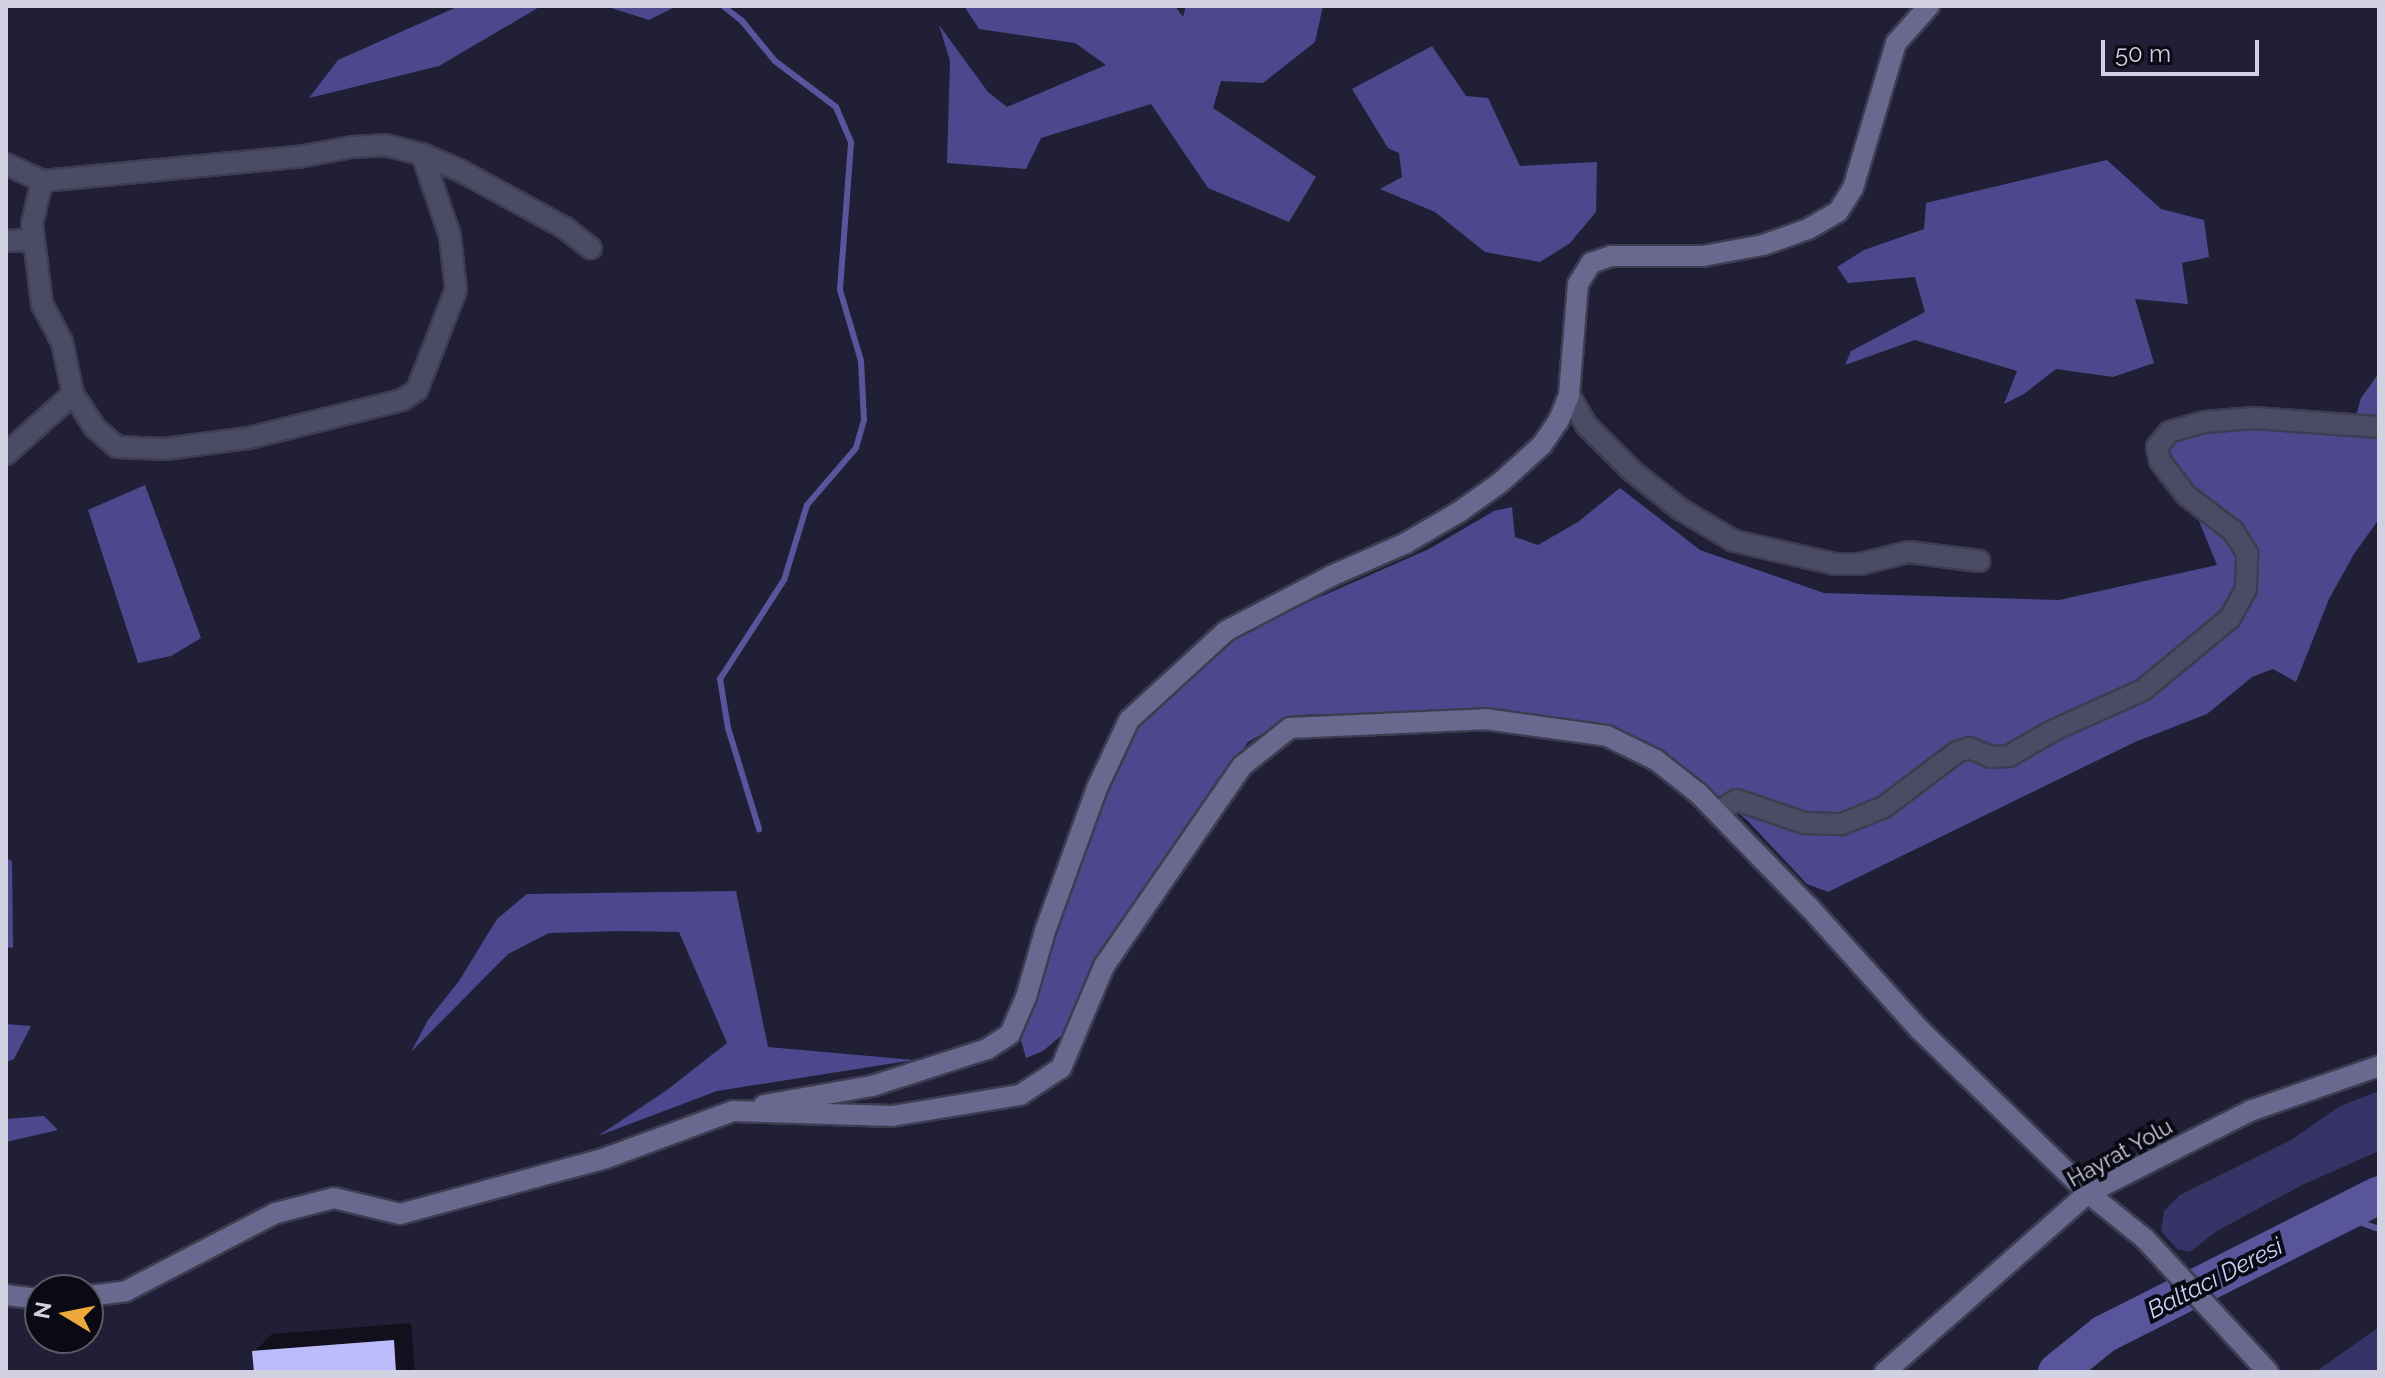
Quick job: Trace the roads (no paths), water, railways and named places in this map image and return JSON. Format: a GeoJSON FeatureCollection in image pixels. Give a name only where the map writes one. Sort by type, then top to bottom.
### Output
{"type":"FeatureCollection","features":[{"type":"Feature","properties":{"kind":"street"},"geometry":{"type":"LineString","coordinates":[[104,1294],[126,1291],[276,1213],[334,1198],[400,1214],[606,1158],[733,1111],[872,1086],[987,1049],[1010,1034],[1026,997],[1045,931],[1097,788],[1129,720],[1226,631],[1331,576],[1406,543],[1501,482],[1542,445],[1559,420],[1569,395],[1578,284],[1591,263],[1611,256],[1703,256],[1763,245],[1808,229],[1838,212],[1858,174],[1896,43],[1929,6]]}},
{"type":"Feature","properties":{"kind":"street"},"geometry":{"type":"LineString","coordinates":[[6,164],[42,181],[298,157],[352,147],[385,145],[422,154],[539,214],[591,248]]}},
{"type":"Feature","properties":{"kind":"street"},"geometry":{"type":"LineString","coordinates":[[42,181],[32,224],[42,304],[62,342],[73,394],[95,428],[117,447],[165,449],[248,438],[402,400],[417,390],[456,290],[450,236],[422,154]]}},
{"type":"Feature","properties":{"kind":"street"},"geometry":{"type":"LineString","coordinates":[[6,241],[34,240]]}},
{"type":"Feature","properties":{"kind":"street"},"geometry":{"type":"LineString","coordinates":[[6,454],[73,394]]}},
{"type":"Feature","properties":{"kind":"street"},"geometry":{"type":"LineString","coordinates":[[1569,395],[1586,425],[1632,471],[1680,509],[1734,541],[1835,564],[1860,564],[1909,552],[1979,561]]}},
{"type":"Feature","properties":{"kind":"street"},"geometry":{"type":"LineString","coordinates":[[1717,812],[1737,800],[1804,823],[1842,824],[1884,807],[1957,752],[1969,748],[1991,757],[2009,756],[2054,730],[2143,690],[2230,618],[2246,589],[2247,553],[2233,531],[2186,495],[2160,461],[2157,447],[2169,432],[2204,422],[2254,418],[2379,427]]}},
{"type":"Feature","properties":{"kind":"street"},"geometry":{"type":"LineString","coordinates":[[733,1111],[892,1116],[1020,1095],[1061,1068],[1104,966],[1242,766],[1290,728],[1485,719],[1607,736],[1656,760],[1717,812],[1810,908],[1919,1029],[2088,1193],[2145,1239],[2268,1372]]}},
{"type":"Feature","properties":{"kind":"street","name":"Hayrat Yolu"},"geometry":{"type":"LineString","coordinates":[[1885,1372],[2088,1193],[2250,1111],[2379,1066]]}},
{"type":"Feature","properties":{"kind":"waterway"},"geometry":{"type":"LineString","coordinates":[[723,6],[742,21],[775,61],[836,107],[851,143],[840,290],[861,361],[864,420],[856,448],[807,505],[784,580],[720,679],[728,728],[759,829]]}},
{"type":"Feature","properties":{"kind":"waterway","name":"Baltacı Deresi"},"geometry":{"type":"LineString","coordinates":[[2057,1372],[2104,1334],[2379,1195]]}},
{"type":"Feature","properties":{"kind":"waterway"},"geometry":{"type":"LineString","coordinates":[[2339,1215],[2379,1229]]}}]}
